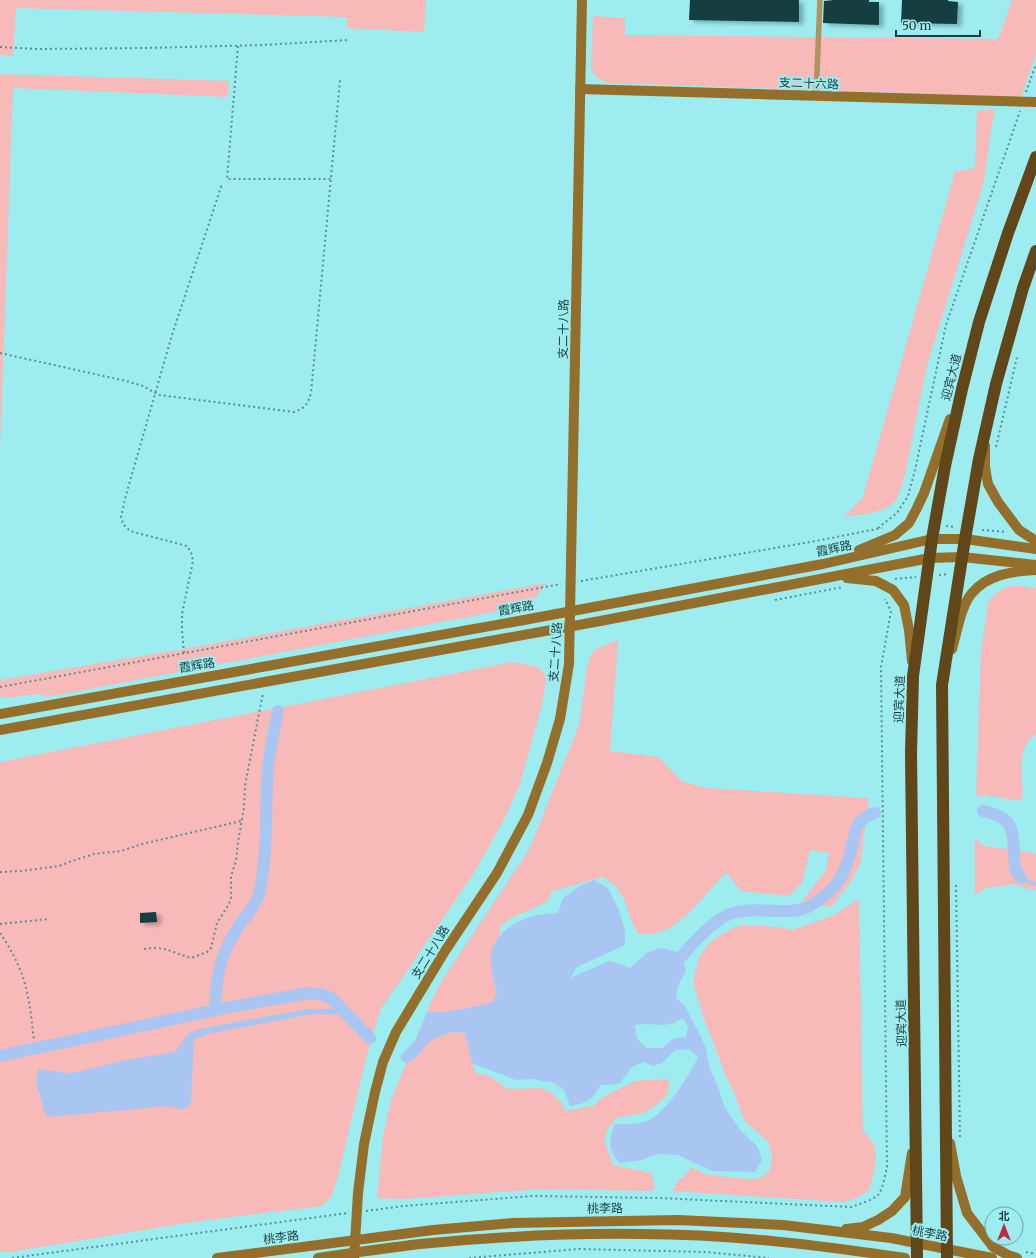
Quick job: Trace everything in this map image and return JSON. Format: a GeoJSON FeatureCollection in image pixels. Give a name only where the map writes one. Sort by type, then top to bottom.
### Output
{"type":"FeatureCollection","features":[{"type":"Feature","properties":{"kind":"highway","name":"迎宾大道"},"geometry":{"type":"LineString","coordinates":[[917,1258],[911,753],[913,676],[932,539],[962,389],[979,322],[1036,156]]}},
{"type":"Feature","properties":{"kind":"highway"},"geometry":{"type":"LineString","coordinates":[[947,1254],[942,685],[979,459],[996,384],[1023,288],[1036,251]]}},
{"type":"Feature","properties":{"kind":"street","name":"支二十八路"},"geometry":{"type":"LineString","coordinates":[[354,1255],[364,1144],[383,1062],[396,1032],[445,951],[497,873],[528,815],[547,763],[560,720],[570,664],[582,0]]}},
{"type":"Feature","properties":{"kind":"street","name":"支二十六路"},"geometry":{"type":"LineString","coordinates":[[580,90],[1036,102]]}},
{"type":"Feature","properties":{"kind":"street"},"geometry":{"type":"LineString","coordinates":[[823,564],[872,546],[894,535],[909,523],[924,494],[939,453],[971,352]]}},
{"type":"Feature","properties":{"kind":"street"},"geometry":{"type":"LineString","coordinates":[[988,422],[984,450],[988,484],[998,502],[1019,530],[1036,541]]}},
{"type":"Feature","properties":{"kind":"street","name":"霞辉路"},"geometry":{"type":"LineString","coordinates":[[0,714],[447,634],[823,564],[932,539],[966,534],[1036,549]]}},
{"type":"Feature","properties":{"kind":"street"},"geometry":{"type":"LineString","coordinates":[[0,730],[570,626],[930,558],[962,557],[1036,565]]}},
{"type":"Feature","properties":{"kind":"street"},"geometry":{"type":"LineString","coordinates":[[942,685],[966,604],[972,593],[986,582],[1001,574],[1016,571],[1036,570]]}},
{"type":"Feature","properties":{"kind":"street"},"geometry":{"type":"LineString","coordinates":[[825,578],[855,578],[876,581],[894,590],[904,605],[909,630],[913,676]]}},
{"type":"Feature","properties":{"kind":"street"},"geometry":{"type":"LineString","coordinates":[[835,1231],[863,1227],[878,1220],[892,1211],[905,1197],[916,1119]]}},
{"type":"Feature","properties":{"kind":"street"},"geometry":{"type":"LineString","coordinates":[[946,1120],[956,1176],[967,1213],[993,1247],[1017,1258]]}},
{"type":"Feature","properties":{"kind":"street","name":"桃李路"},"geometry":{"type":"LineString","coordinates":[[217,1258],[434,1230],[513,1223],[686,1220],[783,1225],[835,1231],[917,1243],[947,1254],[992,1258]]}},
{"type":"Feature","properties":{"kind":"street"},"geometry":{"type":"LineString","coordinates":[[318,1258],[354,1255],[418,1244],[563,1234],[626,1234],[749,1239],[905,1258]]}},
{"type":"Feature","properties":{"kind":"street"},"geometry":{"type":"LineString","coordinates":[[832,1248],[861,1258]]}},
{"type":"Feature","properties":{"kind":"lane"},"geometry":{"type":"LineString","coordinates":[[816,96],[820,0]]}},
{"type":"Feature","properties":{"kind":"path"},"geometry":{"type":"LineString","coordinates":[[0,47],[37,49],[238,46],[348,40]]}},
{"type":"Feature","properties":{"kind":"path"},"geometry":{"type":"LineString","coordinates":[[238,46],[227,179],[331,179]]}},
{"type":"Feature","properties":{"kind":"path"},"geometry":{"type":"LineString","coordinates":[[878,529],[898,513],[908,496],[946,325],[1036,64]]}},
{"type":"Feature","properties":{"kind":"path"},"geometry":{"type":"LineString","coordinates":[[0,353],[126,381],[143,386],[159,395],[294,412],[302,409],[308,403],[311,393],[340,80]]}},
{"type":"Feature","properties":{"kind":"path"},"geometry":{"type":"LineString","coordinates":[[184,653],[182,614],[193,561],[191,552],[187,546],[130,531],[123,524],[121,517],[172,336],[222,184]]}},
{"type":"Feature","properties":{"kind":"path"},"geometry":{"type":"LineString","coordinates":[[996,448],[1017,357]]}},
{"type":"Feature","properties":{"kind":"path"},"geometry":{"type":"LineString","coordinates":[[935,525],[966,534],[1026,534]]}},
{"type":"Feature","properties":{"kind":"path"},"geometry":{"type":"LineString","coordinates":[[0,687],[571,583],[884,528]]}},
{"type":"Feature","properties":{"kind":"path"},"geometry":{"type":"LineString","coordinates":[[12,1258],[403,1206],[533,1196],[659,1198],[851,1207],[878,1195],[884,1181],[887,1167],[881,667],[890,611],[886,599],[882,595]]}},
{"type":"Feature","properties":{"kind":"path"},"geometry":{"type":"LineString","coordinates":[[144,949],[155,946],[161,947],[191,958],[208,952],[211,948],[217,923],[231,898],[231,876],[236,861],[244,808],[245,786],[263,693]]}},
{"type":"Feature","properties":{"kind":"path"},"geometry":{"type":"LineString","coordinates":[[0,872],[22,871],[59,866],[94,854],[121,851],[142,844],[241,821]]}},
{"type":"Feature","properties":{"kind":"path"},"geometry":{"type":"LineString","coordinates":[[956,878],[960,1141]]}},
{"type":"Feature","properties":{"kind":"path"},"geometry":{"type":"LineString","coordinates":[[0,924],[48,919]]}},
{"type":"Feature","properties":{"kind":"path"},"geometry":{"type":"LineString","coordinates":[[0,933],[10,948],[23,978],[28,996],[34,1040]]}},
{"type":"Feature","properties":{"kind":"path"},"geometry":{"type":"LineString","coordinates":[[469,1258],[579,1249],[704,1252],[769,1258]]}},
{"type":"Feature","properties":{"kind":"shaded area"},"geometry":{"type":"Polygon","coordinates":[[[0,0],[426,0],[424,32],[347,28],[347,17],[16,8],[13,56],[0,55],[0,0]]]}},
{"type":"Feature","properties":{"kind":"shaded area"},"geometry":{"type":"Polygon","coordinates":[[[1012,0],[1036,0],[1036,55],[1021,97],[607,83],[595,76],[591,68],[593,16],[625,18],[625,35],[998,39],[1012,0]]]}},
{"type":"Feature","properties":{"kind":"shaded area"},"geometry":{"type":"Polygon","coordinates":[[[0,74],[229,81],[228,97],[13,88],[0,453],[0,74]]]}},
{"type":"Feature","properties":{"kind":"shaded area"},"geometry":{"type":"Polygon","coordinates":[[[995,109],[984,181],[926,369],[905,475],[900,492],[891,505],[879,511],[844,517],[863,497],[955,172],[975,168],[977,111],[995,109]]]}},
{"type":"Feature","properties":{"kind":"shaded area"},"geometry":{"type":"Polygon","coordinates":[[[546,583],[533,600],[515,608],[48,697],[38,694],[7,698],[0,696],[0,680],[178,650],[546,583]]]}},
{"type":"Feature","properties":{"kind":"shaded area"},"geometry":{"type":"Polygon","coordinates":[[[1011,586],[1036,588],[1036,734],[1025,746],[1023,753],[1021,770],[1023,795],[1020,801],[986,795],[976,796],[981,653],[987,610],[989,600],[997,592],[1011,586]]]}},
{"type":"Feature","properties":{"kind":"shaded area"},"geometry":{"type":"Polygon","coordinates":[[[618,640],[610,751],[658,757],[682,781],[706,788],[869,798],[860,864],[850,883],[831,907],[802,901],[825,872],[829,853],[810,850],[802,882],[789,896],[741,891],[726,872],[686,915],[667,929],[652,934],[638,934],[632,923],[624,899],[615,885],[603,877],[552,891],[547,902],[513,917],[500,926],[500,934],[493,946],[491,955],[492,971],[497,992],[493,1002],[460,1010],[427,1012],[431,1001],[445,976],[529,850],[579,725],[590,656],[596,649],[618,640]]]}},
{"type":"Feature","properties":{"kind":"shaded area"},"geometry":{"type":"Polygon","coordinates":[[[513,662],[538,667],[545,675],[546,682],[541,708],[520,784],[506,816],[474,873],[380,1010],[365,1062],[338,1177],[332,1195],[322,1206],[199,1221],[10,1252],[0,1252],[0,762],[513,662]]]}},
{"type":"Feature","properties":{"kind":"shaded area"},"geometry":{"type":"Polygon","coordinates":[[[975,837],[983,846],[1029,852],[1036,855],[1036,891],[1014,884],[986,888],[975,895],[975,837]]]}},
{"type":"Feature","properties":{"kind":"shaded area"},"geometry":{"type":"Polygon","coordinates":[[[859,899],[863,1131],[871,1140],[875,1148],[874,1174],[869,1191],[856,1198],[843,1202],[672,1191],[679,1180],[689,1172],[690,1167],[708,1175],[748,1179],[761,1178],[770,1170],[772,1156],[768,1142],[744,1120],[703,1016],[693,981],[699,958],[709,943],[727,931],[742,925],[778,927],[793,930],[834,915],[859,899]]]}},
{"type":"Feature","properties":{"kind":"shaded area"},"geometry":{"type":"Polygon","coordinates":[[[450,1032],[465,1033],[475,1073],[490,1076],[508,1089],[541,1088],[552,1093],[560,1101],[566,1111],[593,1106],[603,1097],[635,1081],[669,1079],[668,1094],[654,1107],[643,1113],[616,1118],[609,1127],[604,1140],[613,1165],[651,1173],[655,1189],[649,1191],[542,1189],[404,1199],[377,1198],[383,1136],[391,1100],[417,1036],[431,1040],[450,1032]]]}},
{"type":"Feature","properties":{"kind":"water"},"geometry":{"type":"Polygon","coordinates":[[[594,880],[608,888],[619,910],[625,931],[625,945],[577,967],[570,978],[609,961],[630,968],[648,952],[661,948],[677,952],[682,956],[686,971],[678,986],[676,998],[685,1006],[701,1037],[706,1049],[710,1069],[725,1108],[741,1131],[758,1147],[762,1160],[755,1172],[712,1171],[678,1155],[658,1154],[642,1160],[619,1163],[613,1153],[610,1140],[615,1124],[645,1122],[655,1116],[670,1102],[690,1073],[698,1057],[689,1049],[675,1050],[662,1063],[653,1066],[644,1062],[632,1067],[619,1084],[601,1085],[592,1098],[581,1104],[570,1106],[564,1090],[554,1083],[531,1079],[516,1080],[472,1063],[465,1033],[450,1032],[431,1040],[417,1036],[427,1012],[460,1010],[493,1002],[497,992],[492,970],[491,954],[492,948],[496,941],[515,923],[540,915],[558,913],[563,898],[580,886],[594,880]],[[683,1018],[674,1023],[664,1025],[635,1025],[637,1038],[646,1048],[662,1048],[673,1039],[686,1037],[688,1027],[683,1018]]]}},
{"type":"Feature","properties":{"kind":"water"},"geometry":{"type":"Polygon","coordinates":[[[307,1009],[341,1009],[346,1015],[313,1014],[212,1033],[194,1039],[191,1104],[185,1108],[181,1109],[161,1106],[47,1117],[44,1111],[36,1084],[38,1069],[66,1073],[77,1072],[126,1060],[175,1052],[189,1033],[199,1029],[307,1009]]]}},
{"type":"Feature","properties":{"kind":"building"},"geometry":{"type":"Polygon","coordinates":[[[690,0],[799,0],[799,22],[689,20],[690,0]]]}},
{"type":"Feature","properties":{"kind":"building"},"geometry":{"type":"Polygon","coordinates":[[[869,0],[869,2],[879,2],[879,25],[823,23],[824,1],[869,0]]]}},
{"type":"Feature","properties":{"kind":"building"},"geometry":{"type":"Polygon","coordinates":[[[902,0],[948,0],[958,2],[957,24],[901,23],[902,0]]]}},
{"type":"Feature","properties":{"kind":"building"},"geometry":{"type":"Polygon","coordinates":[[[156,912],[157,922],[140,923],[140,913],[156,912]]]}},
{"type":"Feature","properties":{"kind":"waterway"},"geometry":{"type":"LineString","coordinates":[[215,1010],[219,970],[225,951],[238,927],[253,907],[260,890],[263,875],[265,845],[268,768],[278,711]]}},
{"type":"Feature","properties":{"kind":"waterway"},"geometry":{"type":"LineString","coordinates":[[983,811],[1006,820],[1009,825],[1013,838],[1015,868],[1021,878]]}},
{"type":"Feature","properties":{"kind":"waterway"},"geometry":{"type":"LineString","coordinates":[[672,967],[706,930],[714,923],[730,914],[751,910],[795,910],[805,908],[825,896],[839,881],[849,857],[858,825],[870,814],[875,813]]}},
{"type":"Feature","properties":{"kind":"waterway"},"geometry":{"type":"LineString","coordinates":[[1021,878],[1036,885]]}},
{"type":"Feature","properties":{"kind":"waterway"},"geometry":{"type":"LineString","coordinates":[[0,1056],[235,1006],[309,993],[320,994],[331,998],[370,1038]]}},
{"type":"Feature","properties":{"kind":"waterway"},"geometry":{"type":"LineString","coordinates":[[407,1057],[414,1051],[424,1038],[437,1030]]}}]}
